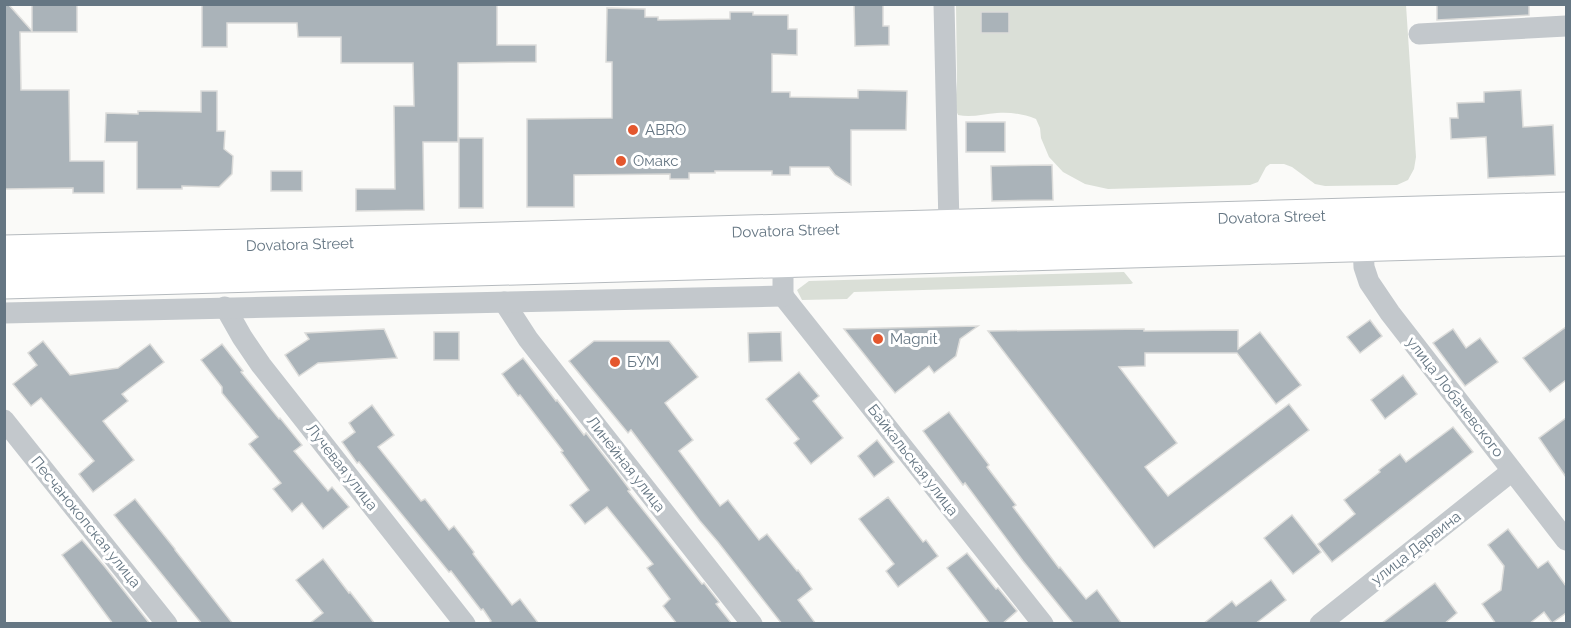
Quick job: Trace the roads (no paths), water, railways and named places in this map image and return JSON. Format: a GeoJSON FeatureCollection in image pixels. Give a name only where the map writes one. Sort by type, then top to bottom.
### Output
{"type":"FeatureCollection","features":[{"type":"Feature","properties":{"kind":"main road","name":"Dovatora Street"},"geometry":{"type":"LineString","coordinates":[[4,252],[288,246],[1566,209]]}},
{"type":"Feature","properties":{"kind":"main road","name":"Dovatora Street"},"geometry":{"type":"LineString","coordinates":[[4,282],[1566,239]]}},
{"type":"Feature","properties":{"kind":"street"},"geometry":{"type":"LineString","coordinates":[[944,4],[949,226]]}},
{"type":"Feature","properties":{"kind":"street"},"geometry":{"type":"LineString","coordinates":[[1419,34],[1566,26]]}},
{"type":"Feature","properties":{"kind":"street","name":"улица Лобачевского"},"geometry":{"type":"LineString","coordinates":[[1364,244],[1364,267],[1369,282],[1390,313],[1566,540]]}},
{"type":"Feature","properties":{"kind":"street","name":"Dovatora Street"},"geometry":{"type":"LineString","coordinates":[[783,261],[783,296]]}},
{"type":"Feature","properties":{"kind":"street"},"geometry":{"type":"LineString","coordinates":[[4,313],[783,296]]}},
{"type":"Feature","properties":{"kind":"street","name":"Байкальская улица"},"geometry":{"type":"LineString","coordinates":[[783,296],[1042,624]]}},
{"type":"Feature","properties":{"kind":"street","name":"Линейная улица"},"geometry":{"type":"LineString","coordinates":[[504,302],[528,339],[752,624]]}},
{"type":"Feature","properties":{"kind":"street","name":"Лучевая улица"},"geometry":{"type":"LineString","coordinates":[[225,307],[261,365],[465,624]]}},
{"type":"Feature","properties":{"kind":"street","name":"Песчанокопская улица"},"geometry":{"type":"LineString","coordinates":[[4,420],[167,624]]}},
{"type":"Feature","properties":{"kind":"street","name":"улица Дарвина"},"geometry":{"type":"LineString","coordinates":[[1320,624],[1343,617],[1512,471]]}},
{"type":"Feature","properties":{"kind":"place","name":"ABRO"},"geometry":{"type":"Point","coordinates":[633,130]}},
{"type":"Feature","properties":{"kind":"place","name":"Омакс"},"geometry":{"type":"Point","coordinates":[621,161]}},
{"type":"Feature","properties":{"kind":"place","name":"Magnit"},"geometry":{"type":"Point","coordinates":[878,339]}},
{"type":"Feature","properties":{"kind":"place","name":"БУМ"},"geometry":{"type":"Point","coordinates":[615,362]}}]}
